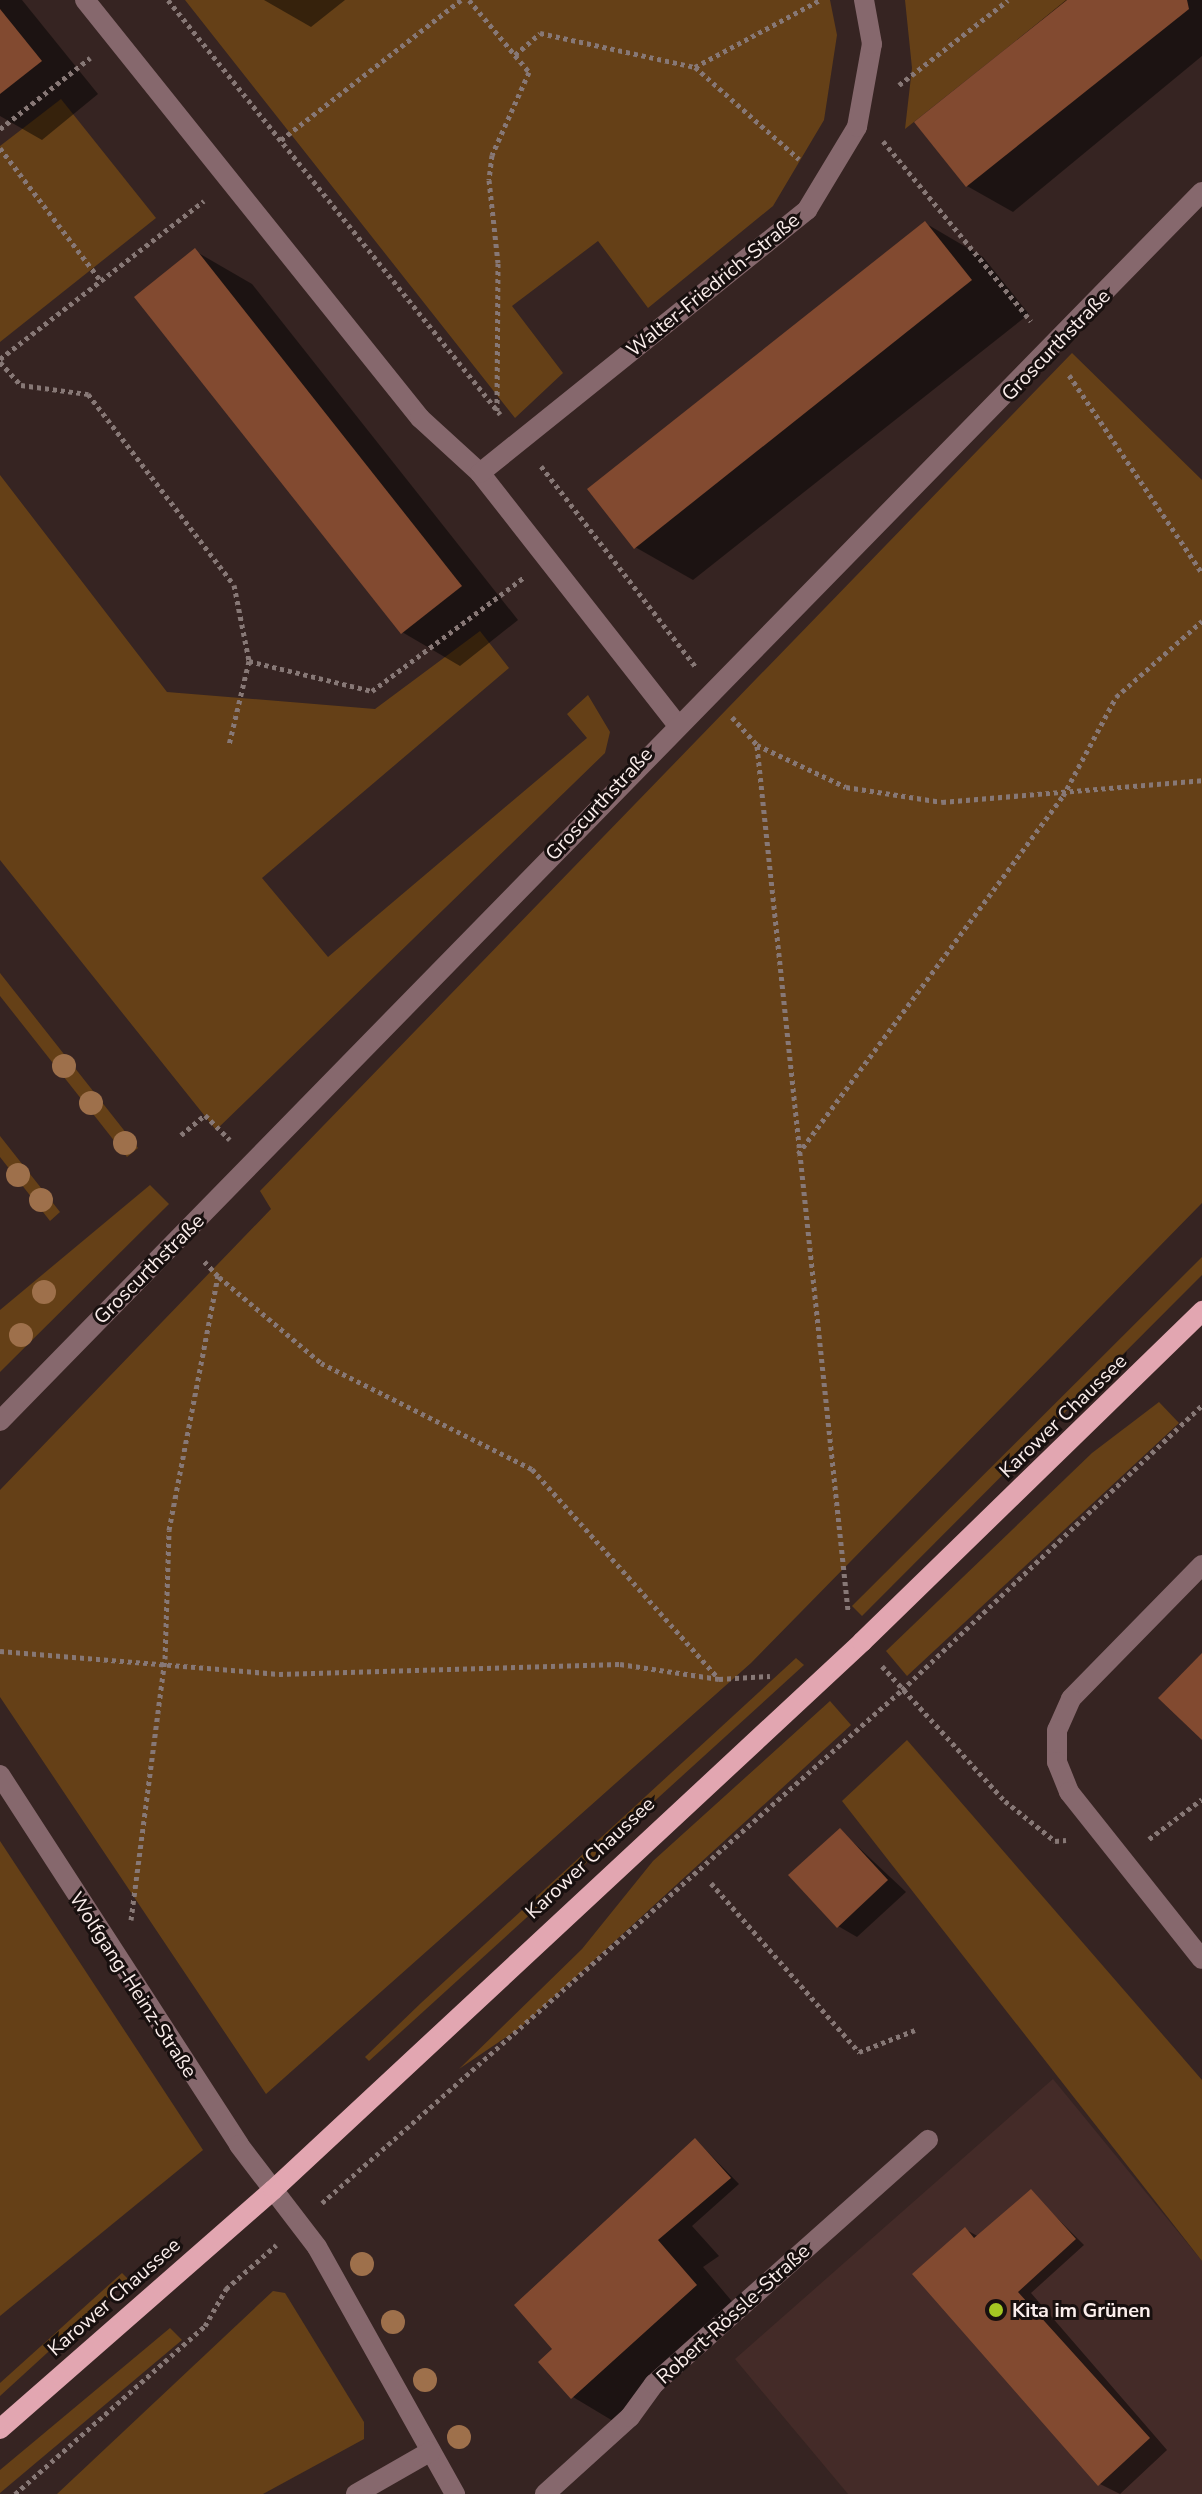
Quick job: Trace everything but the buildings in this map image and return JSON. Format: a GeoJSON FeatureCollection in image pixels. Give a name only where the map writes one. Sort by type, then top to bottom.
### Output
{"type":"FeatureCollection","features":[{"type":"Feature","properties":{"kind":"main road","name":"Karower Chaussee"},"geometry":{"type":"LineString","coordinates":[[0,2429],[273,2190],[862,1642],[1202,1311]]}},
{"type":"Feature","properties":{"kind":"street"},"geometry":{"type":"LineString","coordinates":[[85,0],[420,418],[480,473],[676,723]]}},
{"type":"Feature","properties":{"kind":"street","name":"Walter-Friedrich-Straße"},"geometry":{"type":"LineString","coordinates":[[480,473],[807,210],[857,127],[872,44],[864,0]]}},
{"type":"Feature","properties":{"kind":"street","name":"Groscurthstraße"},"geometry":{"type":"LineString","coordinates":[[0,1421],[253,1164],[676,723],[715,697],[1202,192]]}},
{"type":"Feature","properties":{"kind":"street"},"geometry":{"type":"LineString","coordinates":[[1202,1565],[1071,1699],[1057,1730],[1057,1762],[1096,1827],[1202,1959]]}},
{"type":"Feature","properties":{"kind":"street","name":"Wolfgang-Heinz-Straße"},"geometry":{"type":"LineString","coordinates":[[0,1775],[117,1963],[273,2190]]}},
{"type":"Feature","properties":{"kind":"street","name":"Robert-Rössle-Straße"},"geometry":{"type":"LineString","coordinates":[[545,2494],[630,2417],[654,2384],[928,2140]]}},
{"type":"Feature","properties":{"kind":"street"},"geometry":{"type":"LineString","coordinates":[[273,2190],[300,2223],[455,2494]]}},
{"type":"Feature","properties":{"kind":"street"},"geometry":{"type":"LineString","coordinates":[[356,2494],[431,2451]]}},
{"type":"Feature","properties":{"kind":"path"},"geometry":{"type":"LineString","coordinates":[[168,0],[680,642],[715,697],[757,745],[846,787],[942,802],[1063,796],[1145,780],[1202,780]]}},
{"type":"Feature","properties":{"kind":"path"},"geometry":{"type":"LineString","coordinates":[[281,140],[461,0]]}},
{"type":"Feature","properties":{"kind":"path"},"geometry":{"type":"LineString","coordinates":[[469,0],[529,72],[492,155],[489,180],[498,263],[497,411]]}},
{"type":"Feature","properties":{"kind":"path"},"geometry":{"type":"LineString","coordinates":[[695,67],[820,0]]}},
{"type":"Feature","properties":{"kind":"path"},"geometry":{"type":"LineString","coordinates":[[899,85],[1008,0]]}},
{"type":"Feature","properties":{"kind":"path"},"geometry":{"type":"LineString","coordinates":[[515,55],[540,33],[695,67],[824,186]]}},
{"type":"Feature","properties":{"kind":"path"},"geometry":{"type":"LineString","coordinates":[[0,129],[115,38]]}},
{"type":"Feature","properties":{"kind":"path"},"geometry":{"type":"LineString","coordinates":[[857,127],[891,145],[1052,350],[1202,573]]}},
{"type":"Feature","properties":{"kind":"path"},"geometry":{"type":"LineString","coordinates":[[0,148],[101,281]]}},
{"type":"Feature","properties":{"kind":"path"},"geometry":{"type":"LineString","coordinates":[[229,745],[249,661],[234,585],[88,394],[21,385],[0,361],[230,180]]}},
{"type":"Feature","properties":{"kind":"path"},"geometry":{"type":"LineString","coordinates":[[249,661],[372,691],[547,561]]}},
{"type":"Feature","properties":{"kind":"path"},"geometry":{"type":"LineString","coordinates":[[797,1155],[1063,796],[1116,697],[1202,621]]}},
{"type":"Feature","properties":{"kind":"path"},"geometry":{"type":"LineString","coordinates":[[757,745],[844,1602],[862,1642],[1005,1801],[1055,1841],[1096,1827]]}},
{"type":"Feature","properties":{"kind":"path"},"geometry":{"type":"LineString","coordinates":[[181,1135],[205,1115],[253,1164]]}},
{"type":"Feature","properties":{"kind":"path"},"geometry":{"type":"LineString","coordinates":[[181,1236],[218,1276],[321,1363],[532,1469],[719,1679]]}},
{"type":"Feature","properties":{"kind":"path"},"geometry":{"type":"LineString","coordinates":[[117,1963],[133,1915],[165,1659],[169,1530],[218,1276]]}},
{"type":"Feature","properties":{"kind":"path"},"geometry":{"type":"LineString","coordinates":[[15,2494],[205,2326],[226,2289],[902,1690],[1202,1405]]}},
{"type":"Feature","properties":{"kind":"path"},"geometry":{"type":"LineString","coordinates":[[0,1651],[165,1659],[279,1674],[620,1664],[719,1679],[770,1676]]}},
{"type":"Feature","properties":{"kind":"path"},"geometry":{"type":"LineString","coordinates":[[1124,1860],[1202,1799]]}},
{"type":"Feature","properties":{"kind":"path"},"geometry":{"type":"LineString","coordinates":[[711,1883],[859,2052],[915,2030]]}},
{"type":"Feature","properties":{"kind":"shaded area"},"geometry":{"type":"Polygon","coordinates":[[[185,0],[830,0],[837,35],[824,120],[773,206],[648,308],[598,241],[512,306],[563,373],[515,418],[185,0]]]}},
{"type":"Feature","properties":{"kind":"shaded area"},"geometry":{"type":"Polygon","coordinates":[[[905,0],[1067,0],[905,129],[912,68],[905,0]]]}},
{"type":"Feature","properties":{"kind":"shaded area"},"geometry":{"type":"Polygon","coordinates":[[[61,99],[156,218],[0,342],[0,146],[61,99]]]}},
{"type":"Feature","properties":{"kind":"shaded area"},"geometry":{"type":"Polygon","coordinates":[[[1072,353],[1202,480],[1202,1203],[751,1663],[266,2094],[0,1697],[0,1490],[271,1209],[260,1191],[1072,353]]]}},
{"type":"Feature","properties":{"kind":"shaded area"},"geometry":{"type":"Polygon","coordinates":[[[0,475],[167,692],[375,709],[480,631],[509,668],[262,878],[328,957],[587,738],[567,714],[588,695],[610,732],[605,753],[216,1130],[0,860],[0,475]]]}},
{"type":"Feature","properties":{"kind":"shaded area"},"geometry":{"type":"Polygon","coordinates":[[[0,973],[138,1148],[127,1157],[0,996],[0,973]]]}},
{"type":"Feature","properties":{"kind":"shaded area"},"geometry":{"type":"Polygon","coordinates":[[[0,1136],[60,1212],[50,1221],[0,1157],[0,1136]]]}},
{"type":"Feature","properties":{"kind":"shaded area"},"geometry":{"type":"Polygon","coordinates":[[[150,1185],[169,1204],[0,1372],[0,1310],[150,1185]]]}},
{"type":"Feature","properties":{"kind":"shaded area"},"geometry":{"type":"Polygon","coordinates":[[[1202,1257],[1202,1275],[862,1616],[852,1606],[1202,1257]]]}},
{"type":"Feature","properties":{"kind":"shaded area"},"geometry":{"type":"Polygon","coordinates":[[[1159,1402],[1179,1423],[907,1676],[886,1651],[1092,1453],[1159,1402]]]}},
{"type":"Feature","properties":{"kind":"shaded area"},"geometry":{"type":"Polygon","coordinates":[[[796,1658],[804,1665],[369,2061],[365,2057],[421,2003],[796,1658]]]}},
{"type":"Feature","properties":{"kind":"shaded area"},"geometry":{"type":"Polygon","coordinates":[[[830,1701],[851,1725],[521,2027],[459,2069],[582,1949],[653,1861],[830,1701]]]}},
{"type":"Feature","properties":{"kind":"shaded area"},"geometry":{"type":"Polygon","coordinates":[[[907,1740],[1202,2080],[1202,2261],[842,1801],[907,1740]]]}},
{"type":"Feature","properties":{"kind":"shaded area"},"geometry":{"type":"Polygon","coordinates":[[[0,1841],[203,2150],[0,2316],[0,1841]]]}},
{"type":"Feature","properties":{"kind":"shaded area","name":"Kita im Grünen"},"geometry":{"type":"Polygon","coordinates":[[[1053,2079],[1202,2261],[1202,2494],[848,2494],[735,2359],[1053,2079]]]}},
{"type":"Feature","properties":{"kind":"shaded area"},"geometry":{"type":"Polygon","coordinates":[[[122,2273],[128,2279],[0,2396],[0,2383],[122,2273]]]}},
{"type":"Feature","properties":{"kind":"shaded area"},"geometry":{"type":"Polygon","coordinates":[[[273,2291],[285,2293],[364,2422],[364,2439],[263,2494],[57,2494],[273,2291]]]}},
{"type":"Feature","properties":{"kind":"shaded area"},"geometry":{"type":"Polygon","coordinates":[[[170,2328],[182,2340],[0,2493],[0,2470],[170,2328]]]}},
{"type":"Feature","properties":{"kind":"place","name":"Kita im Grünen"},"geometry":{"type":"Point","coordinates":[996,2310]}}]}
